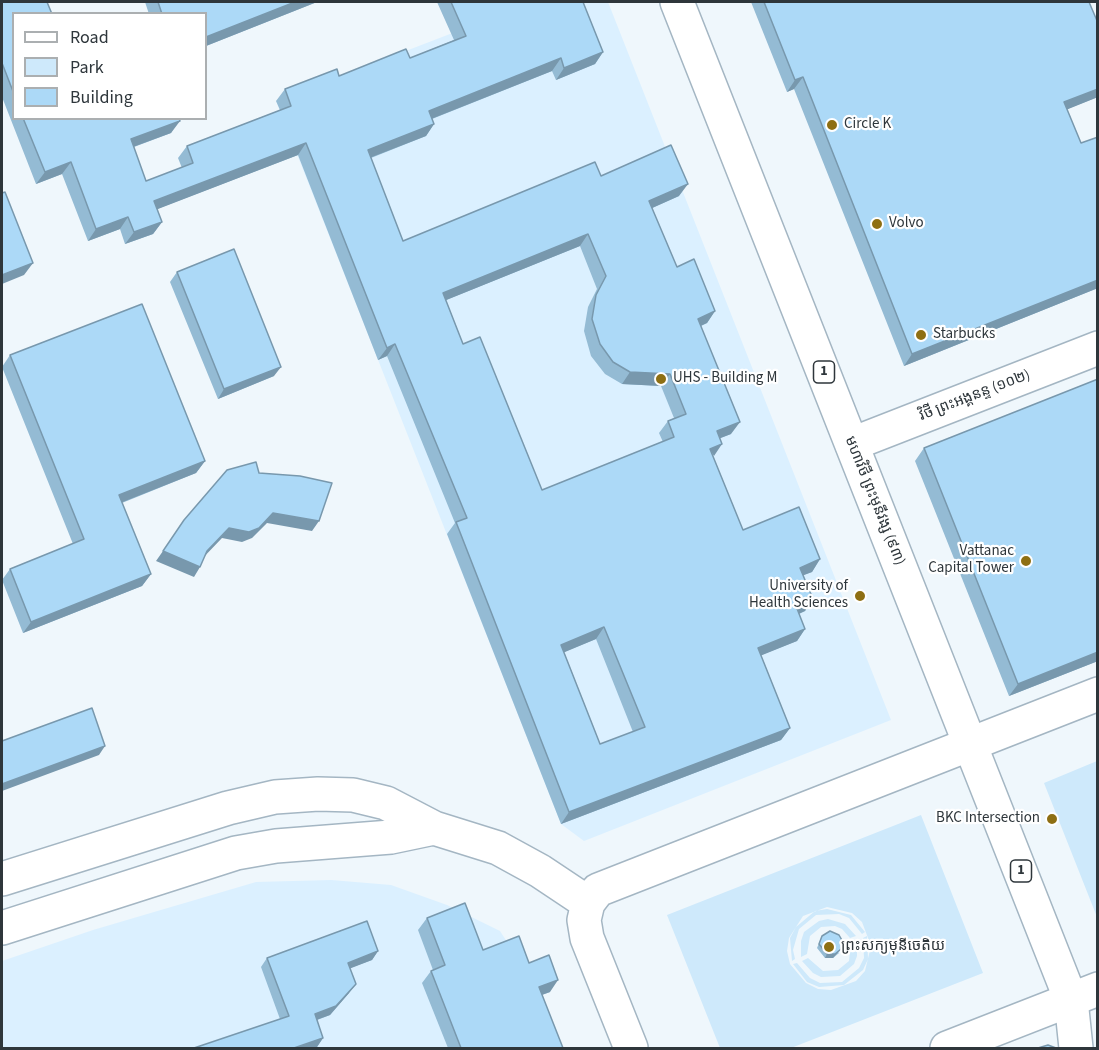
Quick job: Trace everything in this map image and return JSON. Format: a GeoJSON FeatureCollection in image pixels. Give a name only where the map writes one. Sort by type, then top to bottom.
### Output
{"type":"FeatureCollection","features":[{"type":"Feature","properties":{"kind":"main road","name":"មហាវិថី ព្រះមុនីវង្ស (៩៣)"},"geometry":{"type":"LineString","coordinates":[[677,2],[970,742],[1084,995],[1098,1033]]}},
{"type":"Feature","properties":{"kind":"main road","name":"វិថី ព្រះអង្គនន្ទ (១០២)"},"geometry":{"type":"LineString","coordinates":[[852,444],[1098,348]]}},
{"type":"Feature","properties":{"kind":"main road"},"geometry":{"type":"LineString","coordinates":[[630,1048],[587,938],[584,920],[588,903],[598,890],[610,883],[1098,694]]}},
{"type":"Feature","properties":{"kind":"main road"},"geometry":{"type":"LineString","coordinates":[[2,879],[228,808],[275,797],[318,794],[353,795],[386,803],[434,828],[498,848],[540,871],[588,903]]}},
{"type":"Feature","properties":{"kind":"main road"},"geometry":{"type":"LineString","coordinates":[[2,928],[236,853],[276,846],[391,837],[434,828]]}},
{"type":"Feature","properties":{"kind":"main road","name":"មហាវិថី ព្រះមុនីវង្ស (៩៣)"},"geometry":{"type":"LineString","coordinates":[[1076,1048],[1084,995]]}},
{"type":"Feature","properties":{"kind":"main road"},"geometry":{"type":"LineString","coordinates":[[947,1048],[1084,995]]}},
{"type":"Feature","properties":{"kind":"shaded area"},"geometry":{"type":"Polygon","coordinates":[[[533,2],[608,2],[891,720],[584,841],[561,824],[276,101],[533,2]]]}},
{"type":"Feature","properties":{"kind":"shaded area"},"geometry":{"type":"Polygon","coordinates":[[[331,880],[391,885],[447,905],[500,931],[511,948],[549,1048],[2,1048],[2,961],[93,930],[256,882],[331,880]]]}},
{"type":"Feature","properties":{"kind":"green space"},"geometry":{"type":"Polygon","coordinates":[[[1097,761],[1097,917],[1044,783],[1097,761]]]}},
{"type":"Feature","properties":{"kind":"green space"},"geometry":{"type":"Polygon","coordinates":[[[921,815],[983,973],[791,1048],[720,1048],[667,915],[921,815]],[[827,907],[803,916],[789,938],[787,951],[790,964],[806,983],[818,989],[831,990],[856,981],[865,971],[871,946],[862,922],[852,913],[827,907]]]}},
{"type":"Feature","properties":{"kind":"green space"},"geometry":{"type":"Polygon","coordinates":[[[827,909],[851,915],[865,932],[862,934],[849,918],[839,914],[816,915],[799,929],[793,950],[795,959],[792,961],[790,938],[796,927],[815,911],[827,909]]]}},
{"type":"Feature","properties":{"kind":"green space"},"geometry":{"type":"Polygon","coordinates":[[[828,919],[845,924],[856,936],[850,938],[842,929],[835,926],[821,927],[810,936],[807,954],[801,957],[801,941],[804,932],[819,921],[828,919]]]}},
{"type":"Feature","properties":{"kind":"green space"},"geometry":{"type":"Polygon","coordinates":[[[867,936],[868,959],[863,970],[844,985],[819,987],[807,982],[793,964],[797,963],[810,978],[820,983],[842,982],[859,968],[864,958],[863,938],[867,936]]]}},
{"type":"Feature","properties":{"kind":"green space"},"geometry":{"type":"Polygon","coordinates":[[[857,940],[857,956],[854,964],[840,976],[821,977],[813,973],[802,961],[808,958],[823,971],[838,970],[849,961],[851,942],[857,940]]]}},
{"type":"Feature","properties":{"kind":"building"},"geometry":{"type":"Polygon","coordinates":[[[2,2],[47,2],[51,12],[12,12],[12,89],[2,63],[2,2]]]}},
{"type":"Feature","properties":{"kind":"building"},"geometry":{"type":"Polygon","coordinates":[[[158,2],[295,2],[207,37],[207,12],[161,12],[158,2]]]}},
{"type":"Feature","properties":{"kind":"building"},"geometry":{"type":"Polygon","coordinates":[[[451,2],[583,2],[603,52],[564,68],[561,58],[429,111],[434,124],[368,150],[403,241],[595,162],[601,176],[671,145],[688,184],[649,201],[677,267],[694,259],[715,311],[698,319],[740,422],[717,431],[722,444],[710,449],[743,530],[799,507],[820,559],[800,568],[813,599],[796,606],[805,629],[758,648],[790,728],[569,812],[456,522],[467,518],[395,344],[387,348],[306,143],[154,201],[162,222],[134,232],[128,217],[96,229],[71,162],[45,172],[24,120],[180,120],[131,139],[146,181],[193,163],[187,146],[291,106],[285,89],[337,69],[339,76],[406,49],[410,58],[466,36],[451,2]],[[588,234],[443,293],[463,344],[480,337],[542,490],[674,437],[668,421],[686,414],[670,374],[630,372],[613,362],[600,344],[592,319],[596,295],[606,276],[588,234]],[[604,627],[561,645],[600,744],[645,727],[604,627]]]}},
{"type":"Feature","properties":{"kind":"building"},"geometry":{"type":"Polygon","coordinates":[[[764,2],[1089,2],[1098,23],[1098,89],[1064,102],[1081,143],[1098,137],[1098,280],[912,354],[803,77],[795,80],[764,2]]]}},
{"type":"Feature","properties":{"kind":"building"},"geometry":{"type":"Polygon","coordinates":[[[5,192],[33,263],[2,275],[2,193],[5,192]]]}},
{"type":"Feature","properties":{"kind":"building"},"geometry":{"type":"Polygon","coordinates":[[[234,249],[281,367],[224,389],[177,272],[234,249]]]}},
{"type":"Feature","properties":{"kind":"building"},"geometry":{"type":"Polygon","coordinates":[[[142,304],[205,461],[119,495],[151,574],[31,622],[10,569],[84,539],[10,355],[142,304]]]}},
{"type":"Feature","properties":{"kind":"building","name":"Vattanac Capital Tower"},"geometry":{"type":"Polygon","coordinates":[[[1098,379],[1098,652],[1018,684],[924,448],[1098,379]]]}},
{"type":"Feature","properties":{"kind":"building"},"geometry":{"type":"Polygon","coordinates":[[[256,462],[259,473],[300,476],[332,483],[319,521],[273,513],[259,528],[249,532],[229,528],[207,551],[200,567],[163,551],[184,520],[227,470],[256,462]]]}},
{"type":"Feature","properties":{"kind":"building"},"geometry":{"type":"Polygon","coordinates":[[[92,708],[105,746],[2,784],[2,741],[92,708]]]}},
{"type":"Feature","properties":{"kind":"building"},"geometry":{"type":"Polygon","coordinates":[[[465,903],[483,950],[519,936],[529,963],[549,955],[558,980],[539,987],[563,1048],[461,1048],[431,971],[445,965],[427,918],[465,903]]]}},
{"type":"Feature","properties":{"kind":"building"},"geometry":{"type":"Polygon","coordinates":[[[367,921],[378,951],[348,963],[356,984],[336,1006],[315,1014],[323,1038],[294,1048],[194,1048],[289,1016],[267,958],[367,921]]]}},
{"type":"Feature","properties":{"kind":"building"},"geometry":{"type":"Polygon","coordinates":[[[830,931],[839,935],[843,942],[841,949],[835,954],[827,954],[819,944],[822,936],[830,931]]]}},
{"type":"Feature","properties":{"kind":"building"},"geometry":{"type":"Polygon","coordinates":[[[1048,1045],[1056,1048],[1038,1048],[1048,1045]]]}},
{"type":"Feature","properties":{"kind":"place","name":"Circle K"},"geometry":{"type":"Point","coordinates":[832,125]}},
{"type":"Feature","properties":{"kind":"place","name":"Volvo"},"geometry":{"type":"Point","coordinates":[877,224]}},
{"type":"Feature","properties":{"kind":"place","name":"Starbucks"},"geometry":{"type":"Point","coordinates":[921,335]}},
{"type":"Feature","properties":{"kind":"place","name":"UHS - Building M"},"geometry":{"type":"Point","coordinates":[661,379]}},
{"type":"Feature","properties":{"kind":"place","name":"Vattanac Capital Tower"},"geometry":{"type":"Point","coordinates":[1026,561]}},
{"type":"Feature","properties":{"kind":"place","name":"University of Health Sciences"},"geometry":{"type":"Point","coordinates":[860,596]}},
{"type":"Feature","properties":{"kind":"place","name":"BKC Intersection"},"geometry":{"type":"Point","coordinates":[1052,819]}},
{"type":"Feature","properties":{"kind":"place","name":"ព្រះសក្យមុនីចេតិយ"},"geometry":{"type":"Point","coordinates":[829,947]}}]}
